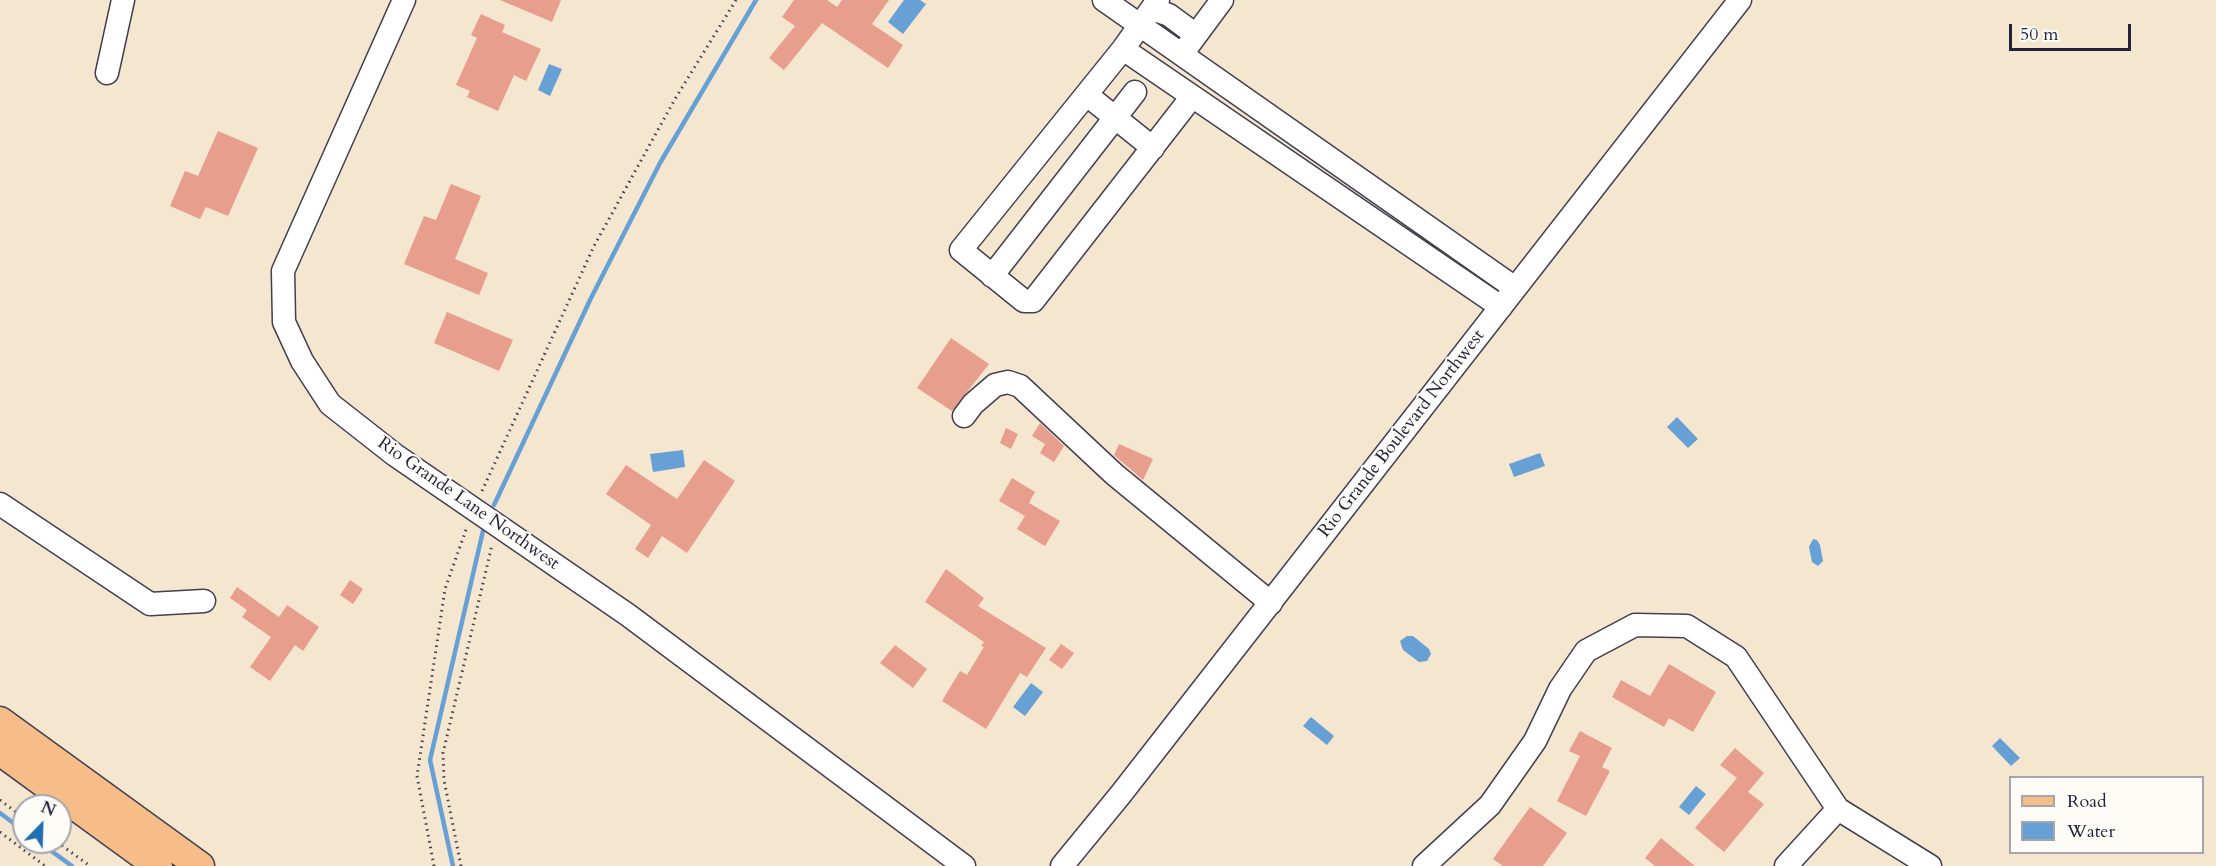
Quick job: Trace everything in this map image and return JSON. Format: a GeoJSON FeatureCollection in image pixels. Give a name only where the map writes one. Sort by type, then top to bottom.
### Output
{"type":"FeatureCollection","features":[{"type":"Feature","properties":{"kind":"main road"},"geometry":{"type":"LineString","coordinates":[[0,721],[200,866]]}},
{"type":"Feature","properties":{"kind":"main road"},"geometry":{"type":"LineString","coordinates":[[0,751],[158,866]]}},
{"type":"Feature","properties":{"kind":"street"},"geometry":{"type":"LineString","coordinates":[[107,73],[123,0]]}},
{"type":"Feature","properties":{"kind":"street","name":"Rio Grande Lane Northwest"},"geometry":{"type":"LineString","coordinates":[[404,0],[283,271],[284,322],[302,362],[330,404],[394,455],[628,615],[964,866]]}},
{"type":"Feature","properties":{"kind":"street"},"geometry":{"type":"LineString","coordinates":[[1104,0],[1169,15],[1196,35]]}},
{"type":"Feature","properties":{"kind":"street"},"geometry":{"type":"LineString","coordinates":[[1182,54],[1222,0]]}},
{"type":"Feature","properties":{"kind":"street","name":"Rio Grande Boulevard Northwest"},"geometry":{"type":"LineString","coordinates":[[1062,866],[1271,603],[1740,0]]}},
{"type":"Feature","properties":{"kind":"street"},"geometry":{"type":"LineString","coordinates":[[1150,11],[1087,95],[961,250],[1024,301],[1032,301],[1038,297],[1191,98]]}},
{"type":"Feature","properties":{"kind":"street"},"geometry":{"type":"LineString","coordinates":[[1150,11],[1182,54],[1515,288]]}},
{"type":"Feature","properties":{"kind":"street"},"geometry":{"type":"LineString","coordinates":[[1123,49],[1191,98],[1501,307]]}},
{"type":"Feature","properties":{"kind":"street"},"geometry":{"type":"LineString","coordinates":[[992,276],[1135,92]]}},
{"type":"Feature","properties":{"kind":"street"},"geometry":{"type":"LineString","coordinates":[[1087,95],[1153,148]]}},
{"type":"Feature","properties":{"kind":"street"},"geometry":{"type":"LineString","coordinates":[[964,416],[973,404],[995,385],[1008,382],[1020,386],[1114,474],[1271,603]]}},
{"type":"Feature","properties":{"kind":"street"},"geometry":{"type":"LineString","coordinates":[[0,504],[150,604],[204,601]]}},
{"type":"Feature","properties":{"kind":"street"},"geometry":{"type":"LineString","coordinates":[[1424,866],[1490,805],[1535,741],[1560,689],[1586,651],[1635,626],[1687,626],[1736,657],[1838,809],[1930,866]]}},
{"type":"Feature","properties":{"kind":"street"},"geometry":{"type":"LineString","coordinates":[[1786,866],[1838,809]]}},
{"type":"Feature","properties":{"kind":"path"},"geometry":{"type":"LineString","coordinates":[[434,866],[417,776],[445,590],[473,509],[594,246],[675,99],[736,0]]}},
{"type":"Feature","properties":{"kind":"path"},"geometry":{"type":"LineString","coordinates":[[461,866],[444,780],[443,753],[497,525]]}},
{"type":"Feature","properties":{"kind":"path"},"geometry":{"type":"LineString","coordinates":[[0,832],[45,866]]}},
{"type":"Feature","properties":{"kind":"path"},"geometry":{"type":"LineString","coordinates":[[72,853],[90,866]]}},
{"type":"Feature","properties":{"kind":"water"},"geometry":{"type":"Polygon","coordinates":[[[904,0],[920,0],[926,4],[903,34],[888,22],[904,0]]]}},
{"type":"Feature","properties":{"kind":"water"},"geometry":{"type":"Polygon","coordinates":[[[549,64],[562,69],[550,96],[538,90],[549,64]]]}},
{"type":"Feature","properties":{"kind":"water"},"geometry":{"type":"Polygon","coordinates":[[[1677,417],[1698,439],[1688,448],[1667,427],[1677,417]]]}},
{"type":"Feature","properties":{"kind":"water"},"geometry":{"type":"Polygon","coordinates":[[[683,450],[685,467],[653,472],[650,454],[683,450]]]}},
{"type":"Feature","properties":{"kind":"water"},"geometry":{"type":"Polygon","coordinates":[[[1540,453],[1545,466],[1514,477],[1509,464],[1540,453]]]}},
{"type":"Feature","properties":{"kind":"water"},"geometry":{"type":"Polygon","coordinates":[[[1813,539],[1817,540],[1820,545],[1823,561],[1818,566],[1812,562],[1809,547],[1813,539]]]}},
{"type":"Feature","properties":{"kind":"water"},"geometry":{"type":"Polygon","coordinates":[[[1407,636],[1413,636],[1429,649],[1431,654],[1427,661],[1419,662],[1403,650],[1400,641],[1407,636]]]}},
{"type":"Feature","properties":{"kind":"water"},"geometry":{"type":"Polygon","coordinates":[[[1031,683],[1043,692],[1025,716],[1013,707],[1031,683]]]}},
{"type":"Feature","properties":{"kind":"water"},"geometry":{"type":"Polygon","coordinates":[[[1311,717],[1334,736],[1327,745],[1303,726],[1311,717]]]}},
{"type":"Feature","properties":{"kind":"water"},"geometry":{"type":"Polygon","coordinates":[[[2000,738],[2020,758],[2011,766],[1992,746],[2000,738]]]}},
{"type":"Feature","properties":{"kind":"water"},"geometry":{"type":"Polygon","coordinates":[[[1696,786],[1706,794],[1689,815],[1679,807],[1696,786]]]}},
{"type":"Feature","properties":{"kind":"building"},"geometry":{"type":"Polygon","coordinates":[[[500,0],[561,0],[552,22],[500,0]]]}},
{"type":"Feature","properties":{"kind":"building"},"geometry":{"type":"Polygon","coordinates":[[[794,0],[827,0],[837,7],[842,0],[889,0],[872,24],[903,45],[888,68],[822,23],[784,70],[769,58],[795,26],[782,17],[794,0]]]}},
{"type":"Feature","properties":{"kind":"building"},"geometry":{"type":"Polygon","coordinates":[[[481,14],[505,25],[502,32],[541,49],[526,81],[514,75],[498,111],[467,97],[470,91],[456,85],[477,38],[471,35],[481,14]]]}},
{"type":"Feature","properties":{"kind":"building"},"geometry":{"type":"Polygon","coordinates":[[[218,131],[258,148],[228,216],[206,207],[200,219],[170,206],[185,171],[198,176],[218,131]]]}},
{"type":"Feature","properties":{"kind":"building"},"geometry":{"type":"Polygon","coordinates":[[[451,184],[481,196],[455,259],[488,273],[479,295],[404,264],[424,216],[436,220],[451,184]]]}},
{"type":"Feature","properties":{"kind":"building"},"geometry":{"type":"Polygon","coordinates":[[[447,312],[513,340],[499,371],[434,343],[447,312]]]}},
{"type":"Feature","properties":{"kind":"building"},"geometry":{"type":"Polygon","coordinates":[[[951,338],[989,364],[952,411],[917,388],[951,338]]]}},
{"type":"Feature","properties":{"kind":"building"},"geometry":{"type":"Polygon","coordinates":[[[1040,423],[1064,446],[1054,462],[1040,453],[1045,444],[1032,436],[1040,423]]]}},
{"type":"Feature","properties":{"kind":"building"},"geometry":{"type":"Polygon","coordinates":[[[1006,428],[1018,434],[1011,449],[1000,443],[1006,428]]]}},
{"type":"Feature","properties":{"kind":"building"},"geometry":{"type":"Polygon","coordinates":[[[1119,444],[1153,459],[1143,480],[1114,455],[1119,444]]]}},
{"type":"Feature","properties":{"kind":"building"},"geometry":{"type":"Polygon","coordinates":[[[704,460],[735,481],[687,553],[662,536],[648,558],[635,549],[651,525],[606,494],[626,465],[677,499],[704,460]]]}},
{"type":"Feature","properties":{"kind":"building"},"geometry":{"type":"Polygon","coordinates":[[[1012,478],[1035,492],[1029,503],[1060,521],[1045,546],[1017,529],[1025,516],[999,501],[1012,478]]]}},
{"type":"Feature","properties":{"kind":"building"},"geometry":{"type":"Polygon","coordinates":[[[946,569],[984,598],[978,606],[1046,648],[1027,677],[1020,673],[986,729],[942,701],[960,671],[967,675],[984,647],[981,646],[984,642],[925,602],[946,569]]]}},
{"type":"Feature","properties":{"kind":"building"},"geometry":{"type":"Polygon","coordinates":[[[350,580],[363,589],[353,604],[340,595],[350,580]]]}},
{"type":"Feature","properties":{"kind":"building"},"geometry":{"type":"Polygon","coordinates":[[[237,587],[279,617],[287,605],[319,627],[303,651],[295,645],[270,681],[250,667],[271,637],[242,617],[247,610],[230,598],[237,587]]]}},
{"type":"Feature","properties":{"kind":"building"},"geometry":{"type":"Polygon","coordinates":[[[1061,644],[1074,653],[1062,669],[1049,660],[1061,644]]]}},
{"type":"Feature","properties":{"kind":"building"},"geometry":{"type":"Polygon","coordinates":[[[895,645],[927,669],[913,688],[880,663],[895,645]]]}},
{"type":"Feature","properties":{"kind":"building"},"geometry":{"type":"Polygon","coordinates":[[[1669,664],[1716,692],[1693,732],[1669,718],[1664,727],[1612,697],[1621,680],[1650,696],[1669,664]]]}},
{"type":"Feature","properties":{"kind":"building"},"geometry":{"type":"Polygon","coordinates":[[[1580,731],[1612,748],[1602,767],[1610,771],[1586,816],[1557,801],[1580,756],[1569,751],[1580,731]]]}},
{"type":"Feature","properties":{"kind":"building"},"geometry":{"type":"Polygon","coordinates":[[[1735,748],[1764,773],[1748,792],[1764,804],[1724,852],[1695,828],[1737,778],[1720,765],[1735,748]]]}},
{"type":"Feature","properties":{"kind":"building"},"geometry":{"type":"Polygon","coordinates":[[[1530,807],[1567,833],[1543,866],[1503,866],[1493,859],[1530,807]]]}},
{"type":"Feature","properties":{"kind":"building"},"geometry":{"type":"Polygon","coordinates":[[[1661,838],[1695,866],[1655,866],[1645,858],[1661,838]]]}},
{"type":"Feature","properties":{"kind":"waterway"},"geometry":{"type":"LineString","coordinates":[[494,505],[591,298],[660,163],[756,0]]}},
{"type":"Feature","properties":{"kind":"waterway"},"geometry":{"type":"LineString","coordinates":[[453,866],[430,760],[483,531]]}},
{"type":"Feature","properties":{"kind":"waterway"},"geometry":{"type":"LineString","coordinates":[[0,813],[12,822]]}},
{"type":"Feature","properties":{"kind":"waterway"},"geometry":{"type":"LineString","coordinates":[[56,854],[72,866]]}}]}
